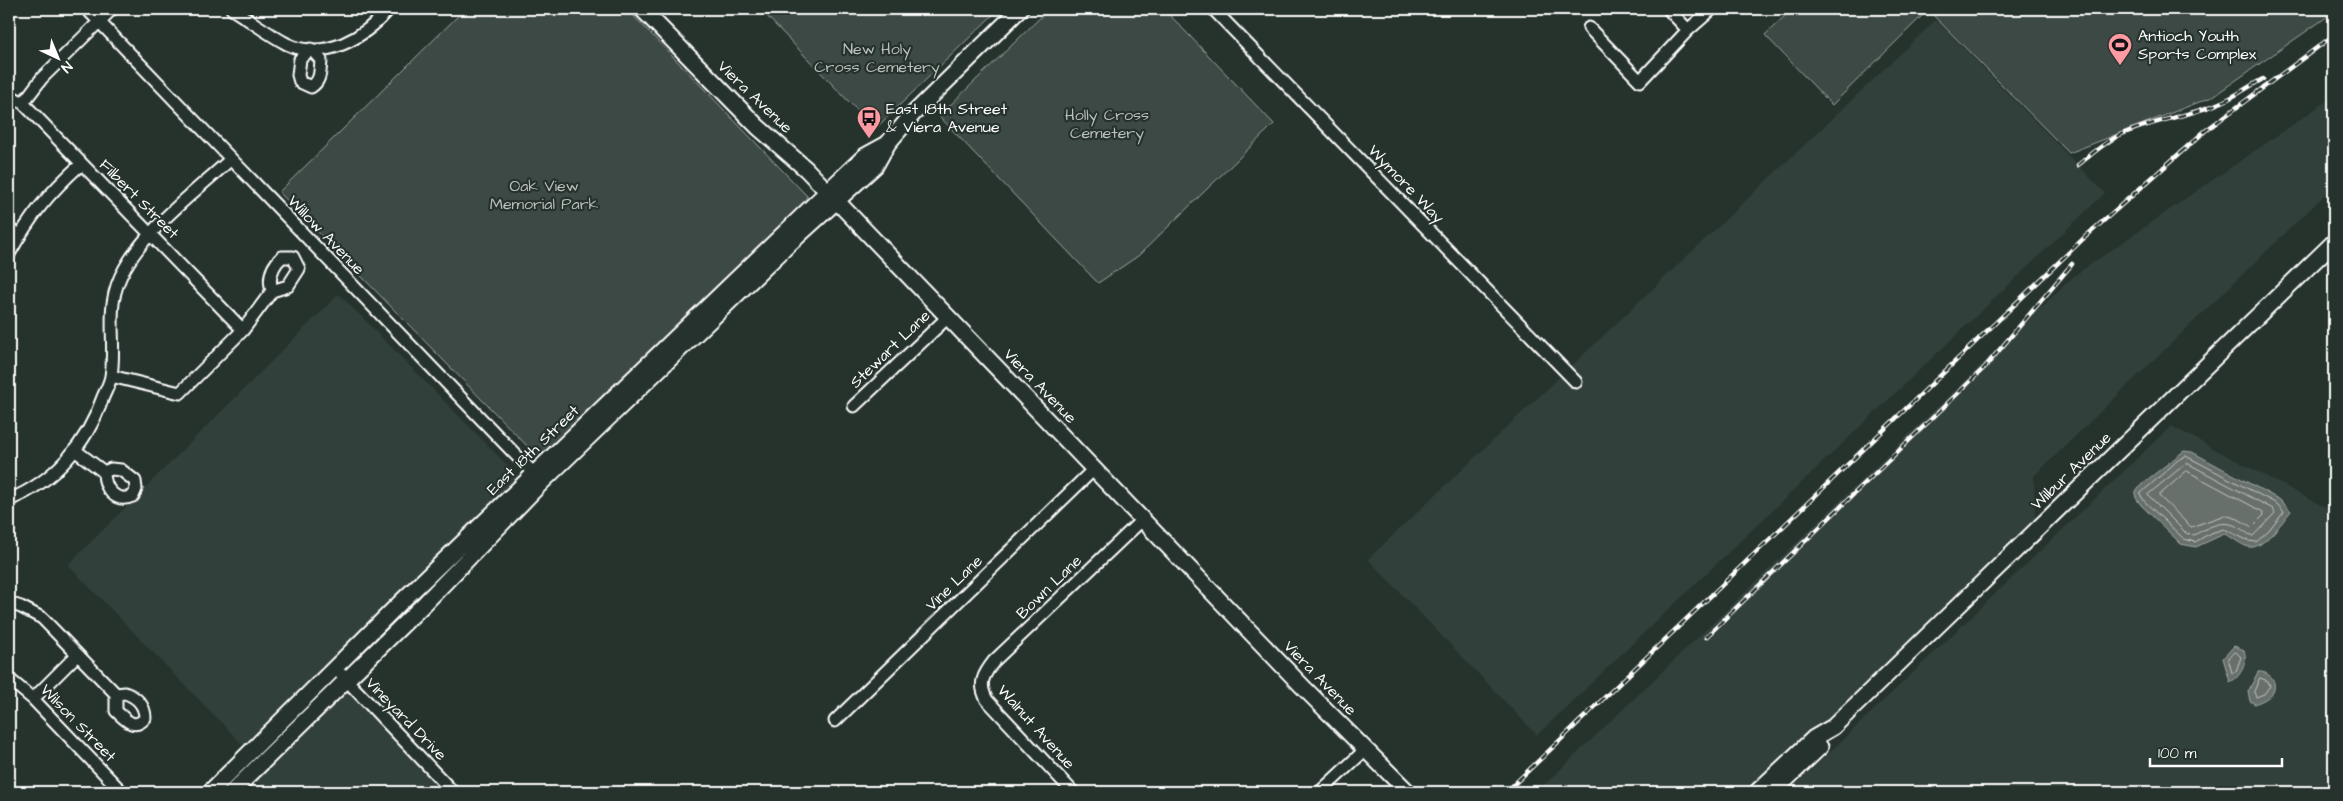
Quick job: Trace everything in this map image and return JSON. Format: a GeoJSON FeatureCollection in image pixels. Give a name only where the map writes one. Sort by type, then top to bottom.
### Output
{"type":"FeatureCollection","features":[{"type":"Feature","properties":{"kind":"main road","name":"Viera Avenue"},"geometry":{"type":"LineString","coordinates":[[642,9],[758,128],[806,169],[1096,468],[1365,750],[1408,792]]}},
{"type":"Feature","properties":{"kind":"main road","name":"East 18th Street"},"geometry":{"type":"LineString","coordinates":[[210,792],[335,668],[788,245],[832,196],[875,166],[888,143],[932,94],[1020,9]]}},
{"type":"Feature","properties":{"kind":"main road","name":"Wilbur Avenue"},"geometry":{"type":"LineString","coordinates":[[1773,792],[1821,746],[1833,727],[2334,242]]}},
{"type":"Feature","properties":{"kind":"main road","name":"East 18th Street"},"geometry":{"type":"LineString","coordinates":[[232,792],[346,680],[538,478]]}},
{"type":"Feature","properties":{"kind":"main road","name":"Wilbur Avenue"},"geometry":{"type":"LineString","coordinates":[[1757,792],[1814,738],[1833,727]]}},
{"type":"Feature","properties":{"kind":"street","name":"Willow Avenue"},"geometry":{"type":"LineString","coordinates":[[87,9],[538,478]]}},
{"type":"Feature","properties":{"kind":"street"},"geometry":{"type":"LineString","coordinates":[[23,103],[42,78],[112,9]]}},
{"type":"Feature","properties":{"kind":"street"},"geometry":{"type":"LineString","coordinates":[[232,9],[289,45],[311,49],[334,48],[360,36],[389,9]]}},
{"type":"Feature","properties":{"kind":"street","name":"Wymore Way"},"geometry":{"type":"LineString","coordinates":[[1213,9],[1576,382]]}},
{"type":"Feature","properties":{"kind":"street"},"geometry":{"type":"LineString","coordinates":[[1589,28],[1640,81],[1688,30],[1712,9]]}},
{"type":"Feature","properties":{"kind":"street"},"geometry":{"type":"LineString","coordinates":[[1670,11],[1688,30]]}},
{"type":"Feature","properties":{"kind":"street","name":"Filbert Street"},"geometry":{"type":"LineString","coordinates":[[9,95],[23,103],[244,330]]}},
{"type":"Feature","properties":{"kind":"street"},"geometry":{"type":"LineString","coordinates":[[9,500],[30,491],[54,473],[76,451],[96,417],[111,376],[111,309],[124,268],[151,234],[231,159]]}},
{"type":"Feature","properties":{"kind":"street"},"geometry":{"type":"LineString","coordinates":[[9,254],[37,208],[81,164]]}},
{"type":"Feature","properties":{"kind":"street"},"geometry":{"type":"LineString","coordinates":[[9,229],[19,236]]}},
{"type":"Feature","properties":{"kind":"street"},"geometry":{"type":"LineString","coordinates":[[111,376],[180,393],[244,330],[272,291]]}},
{"type":"Feature","properties":{"kind":"street","name":"Stewart Lane"},"geometry":{"type":"LineString","coordinates":[[854,406],[948,316]]}},
{"type":"Feature","properties":{"kind":"street"},"geometry":{"type":"LineString","coordinates":[[76,451],[104,472]]}},
{"type":"Feature","properties":{"kind":"street","name":"Vine Lane"},"geometry":{"type":"LineString","coordinates":[[835,721],[1096,468]]}},
{"type":"Feature","properties":{"kind":"street","name":"Bown Lane"},"geometry":{"type":"LineString","coordinates":[[981,682],[985,672],[994,661],[1143,519]]}},
{"type":"Feature","properties":{"kind":"street"},"geometry":{"type":"LineString","coordinates":[[9,603],[22,607],[42,618],[116,694]]}},
{"type":"Feature","properties":{"kind":"street"},"geometry":{"type":"LineString","coordinates":[[33,699],[77,655]]}},
{"type":"Feature","properties":{"kind":"street","name":"Vineyard Drive"},"geometry":{"type":"LineString","coordinates":[[335,668],[454,792]]}},
{"type":"Feature","properties":{"kind":"street","name":"Wilson Street"},"geometry":{"type":"LineString","coordinates":[[9,678],[33,699],[122,792]]}},
{"type":"Feature","properties":{"kind":"street","name":"Walnut Avenue"},"geometry":{"type":"LineString","coordinates":[[981,682],[982,691],[987,700],[1073,792]]}},
{"type":"Feature","properties":{"kind":"street"},"geometry":{"type":"LineString","coordinates":[[1320,792],[1365,750]]}},
{"type":"Feature","properties":{"kind":"shaded area"},"geometry":{"type":"Polygon","coordinates":[[[1936,20],[2105,193],[1537,735],[1368,559],[1936,20]]]}},
{"type":"Feature","properties":{"kind":"shaded area"},"geometry":{"type":"Polygon","coordinates":[[[2334,96],[2334,186],[2034,476],[2035,522],[1753,792],[1537,792],[2074,276],[2334,96]]]}},
{"type":"Feature","properties":{"kind":"shaded area"},"geometry":{"type":"Polygon","coordinates":[[[339,294],[519,477],[246,748],[68,565],[339,294]]]}},
{"type":"Feature","properties":{"kind":"shaded area"},"geometry":{"type":"Polygon","coordinates":[[[2171,426],[2334,512],[2334,789],[2332,792],[1788,792],[2171,426]]]}},
{"type":"Feature","properties":{"kind":"shaded area"},"geometry":{"type":"Polygon","coordinates":[[[344,687],[446,792],[267,792],[253,777],[344,687]]]}},
{"type":"Feature","properties":{"kind":"green space","name":"Oak View Memorial Park"},"geometry":{"type":"Polygon","coordinates":[[[465,9],[627,9],[807,196],[803,204],[545,452],[534,453],[279,192],[465,9]]]}},
{"type":"Feature","properties":{"kind":"green space","name":"New Holy Cross Cemetery"},"geometry":{"type":"Polygon","coordinates":[[[760,9],[999,9],[875,129],[760,9]]]}},
{"type":"Feature","properties":{"kind":"green space","name":"Holly Cross Cemetery"},"geometry":{"type":"Polygon","coordinates":[[[1049,9],[1164,9],[1274,124],[1138,256],[1098,283],[939,116],[1049,9]]]}},
{"type":"Feature","properties":{"kind":"green space","name":"Antioch Youth Sports Complex"},"geometry":{"type":"Polygon","coordinates":[[[1792,9],[2334,9],[2334,12],[2212,97],[2069,153],[1928,10],[1832,105],[1765,35],[1792,9]]]}},
{"type":"Feature","properties":{"kind":"water"},"geometry":{"type":"Polygon","coordinates":[[[2184,451],[2192,452],[2280,500],[2291,511],[2266,540],[2254,547],[2246,546],[2224,534],[2196,547],[2181,544],[2141,505],[2135,493],[2143,483],[2184,451]]]}},
{"type":"Feature","properties":{"kind":"water"},"geometry":{"type":"Polygon","coordinates":[[[2234,646],[2244,650],[2245,659],[2243,669],[2230,682],[2223,658],[2234,646]]]}},
{"type":"Feature","properties":{"kind":"water"},"geometry":{"type":"Polygon","coordinates":[[[2258,672],[2266,673],[2272,678],[2274,689],[2264,700],[2255,704],[2250,701],[2248,692],[2258,672]]]}},
{"type":"Feature","properties":{"kind":"railway"},"geometry":{"type":"LineString","coordinates":[[1506,792],[2084,238],[2205,131],[2334,35]]}},
{"type":"Feature","properties":{"kind":"railway"},"geometry":{"type":"LineString","coordinates":[[2078,165],[2105,144],[2122,134],[2210,107],[2227,100],[2263,79]]}},
{"type":"Feature","properties":{"kind":"railway"},"geometry":{"type":"LineString","coordinates":[[1706,637],[1985,367],[2072,264]]}},
{"type":"Feature","properties":{"kind":"place","name":"Antioch Youth Sports Complex"},"geometry":{"type":"Point","coordinates":[2120,66]}},
{"type":"Feature","properties":{"kind":"place","name":"East 18th Street & Viera Avenue"},"geometry":{"type":"Point","coordinates":[869,139]}}]}
